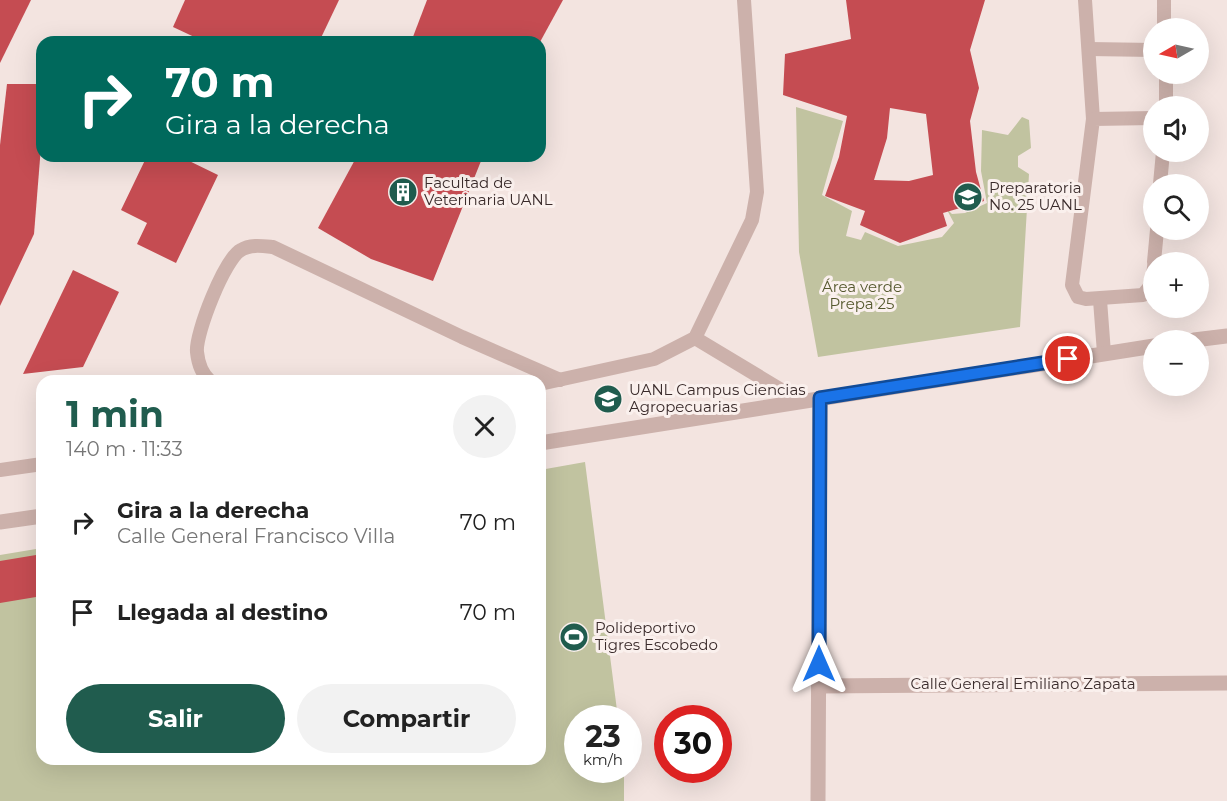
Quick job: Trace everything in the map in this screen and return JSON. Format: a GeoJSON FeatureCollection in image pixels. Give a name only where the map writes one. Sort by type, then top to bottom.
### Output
{"type":"FeatureCollection","features":[{"type":"Feature","properties":{"kind":"street"},"geometry":{"type":"LineString","coordinates":[[1209,338],[1227,336]]}},
{"type":"Feature","properties":{"kind":"street"},"geometry":{"type":"LineString","coordinates":[[546,442],[798,400],[1143,348]]}},
{"type":"Feature","properties":{"kind":"street"},"geometry":{"type":"LineString","coordinates":[[818,801],[820,398]]}},
{"type":"Feature","properties":{"kind":"street"},"geometry":{"type":"LineString","coordinates":[[0,522],[36,517]]}},
{"type":"Feature","properties":{"kind":"street","name":"Calle General Emiliano Zapata"},"geometry":{"type":"LineString","coordinates":[[819,686],[1227,683]]}},
{"type":"Feature","properties":{"kind":"lane"},"geometry":{"type":"LineString","coordinates":[[546,383],[654,359],[695,338],[752,220],[757,192],[744,0]]}},
{"type":"Feature","properties":{"kind":"lane"},"geometry":{"type":"LineString","coordinates":[[1085,0],[1092,87],[1092,119],[1072,285],[1078,297],[1100,300],[1143,296]]}},
{"type":"Feature","properties":{"kind":"lane"},"geometry":{"type":"LineString","coordinates":[[1164,0],[1164,18]]}},
{"type":"Feature","properties":{"kind":"lane"},"geometry":{"type":"LineString","coordinates":[[1089,50],[1143,50]]}},
{"type":"Feature","properties":{"kind":"lane"},"geometry":{"type":"LineString","coordinates":[[1092,119],[1143,118]]}},
{"type":"Feature","properties":{"kind":"lane"},"geometry":{"type":"LineString","coordinates":[[205,375],[196,351],[197,339],[211,302],[233,256],[242,248],[257,246],[273,247],[462,337],[561,380]]}},
{"type":"Feature","properties":{"kind":"lane"},"geometry":{"type":"LineString","coordinates":[[1100,300],[1104,353]]}},
{"type":"Feature","properties":{"kind":"lane"},"geometry":{"type":"LineString","coordinates":[[695,338],[798,400]]}},
{"type":"Feature","properties":{"kind":"lane"},"geometry":{"type":"LineString","coordinates":[[0,470],[36,465]]}},
{"type":"Feature","properties":{"kind":"green space","name":"Área verde Prepa 25"},"geometry":{"type":"Polygon","coordinates":[[[796,107],[843,121],[822,195],[852,211],[846,236],[861,240],[865,232],[898,246],[942,237],[954,223],[946,208],[952,214],[965,213],[987,203],[981,171],[982,130],[1008,135],[1022,117],[1029,120],[1031,148],[1018,156],[1018,167],[1029,174],[1020,327],[818,357],[799,252],[796,107]]]}},
{"type":"Feature","properties":{"kind":"green space","name":"Polideportivo Tigres Escobedo"},"geometry":{"type":"Polygon","coordinates":[[[585,462],[616,705],[564,705],[564,783],[624,783],[624,801],[0,801],[0,555],[36,549],[36,765],[546,765],[546,469],[585,462]]]}},
{"type":"Feature","properties":{"kind":"building"},"geometry":{"type":"Polygon","coordinates":[[[0,0],[31,0],[0,63],[0,0]]]}},
{"type":"Feature","properties":{"kind":"building"},"geometry":{"type":"Polygon","coordinates":[[[185,0],[339,0],[322,36],[192,36],[173,27],[185,0]]]}},
{"type":"Feature","properties":{"kind":"building"},"geometry":{"type":"Polygon","coordinates":[[[427,0],[563,0],[543,36],[413,36],[427,0]]]}},
{"type":"Feature","properties":{"kind":"building"},"geometry":{"type":"Polygon","coordinates":[[[846,0],[985,0],[970,50],[979,88],[970,121],[976,172],[984,201],[943,213],[947,226],[900,243],[860,225],[865,211],[825,196],[839,157],[847,116],[783,95],[785,54],[851,39],[846,0]],[[890,108],[887,138],[874,180],[909,181],[933,175],[926,114],[890,108]]]}},
{"type":"Feature","properties":{"kind":"building"},"geometry":{"type":"Polygon","coordinates":[[[7,84],[36,84],[36,162],[40,162],[34,234],[0,306],[0,145],[7,84]]]}},
{"type":"Feature","properties":{"kind":"building"},"geometry":{"type":"Polygon","coordinates":[[[144,162],[191,162],[218,175],[176,263],[137,244],[147,223],[121,210],[144,162]]]}},
{"type":"Feature","properties":{"kind":"building","name":"Facultad de Veterinaria UANL"},"geometry":{"type":"Polygon","coordinates":[[[354,162],[481,162],[433,281],[371,259],[318,228],[354,162]]]}},
{"type":"Feature","properties":{"kind":"building"},"geometry":{"type":"Polygon","coordinates":[[[73,270],[119,292],[83,367],[23,374],[73,270]]]}},
{"type":"Feature","properties":{"kind":"building"},"geometry":{"type":"Polygon","coordinates":[[[36,555],[36,597],[0,603],[0,561],[36,555]]]}},
{"type":"Feature","properties":{"kind":"place","name":"Facultad de Veterinaria UANL"},"geometry":{"type":"Point","coordinates":[403,192]}},
{"type":"Feature","properties":{"kind":"place","name":"Preparatoria No. 25 UANL"},"geometry":{"type":"Point","coordinates":[968,197]}},
{"type":"Feature","properties":{"kind":"place","name":"UANL Campus Ciencias Agropecuarias"},"geometry":{"type":"Point","coordinates":[608,399]}},
{"type":"Feature","properties":{"kind":"place","name":"Polideportivo Tigres Escobedo"},"geometry":{"type":"Point","coordinates":[574,637]}},
{"type":"Feature","properties":{"kind":"route"},"geometry":{"type":"LineString","coordinates":[[819,664],[820,398],[1068,359]]}}]}
